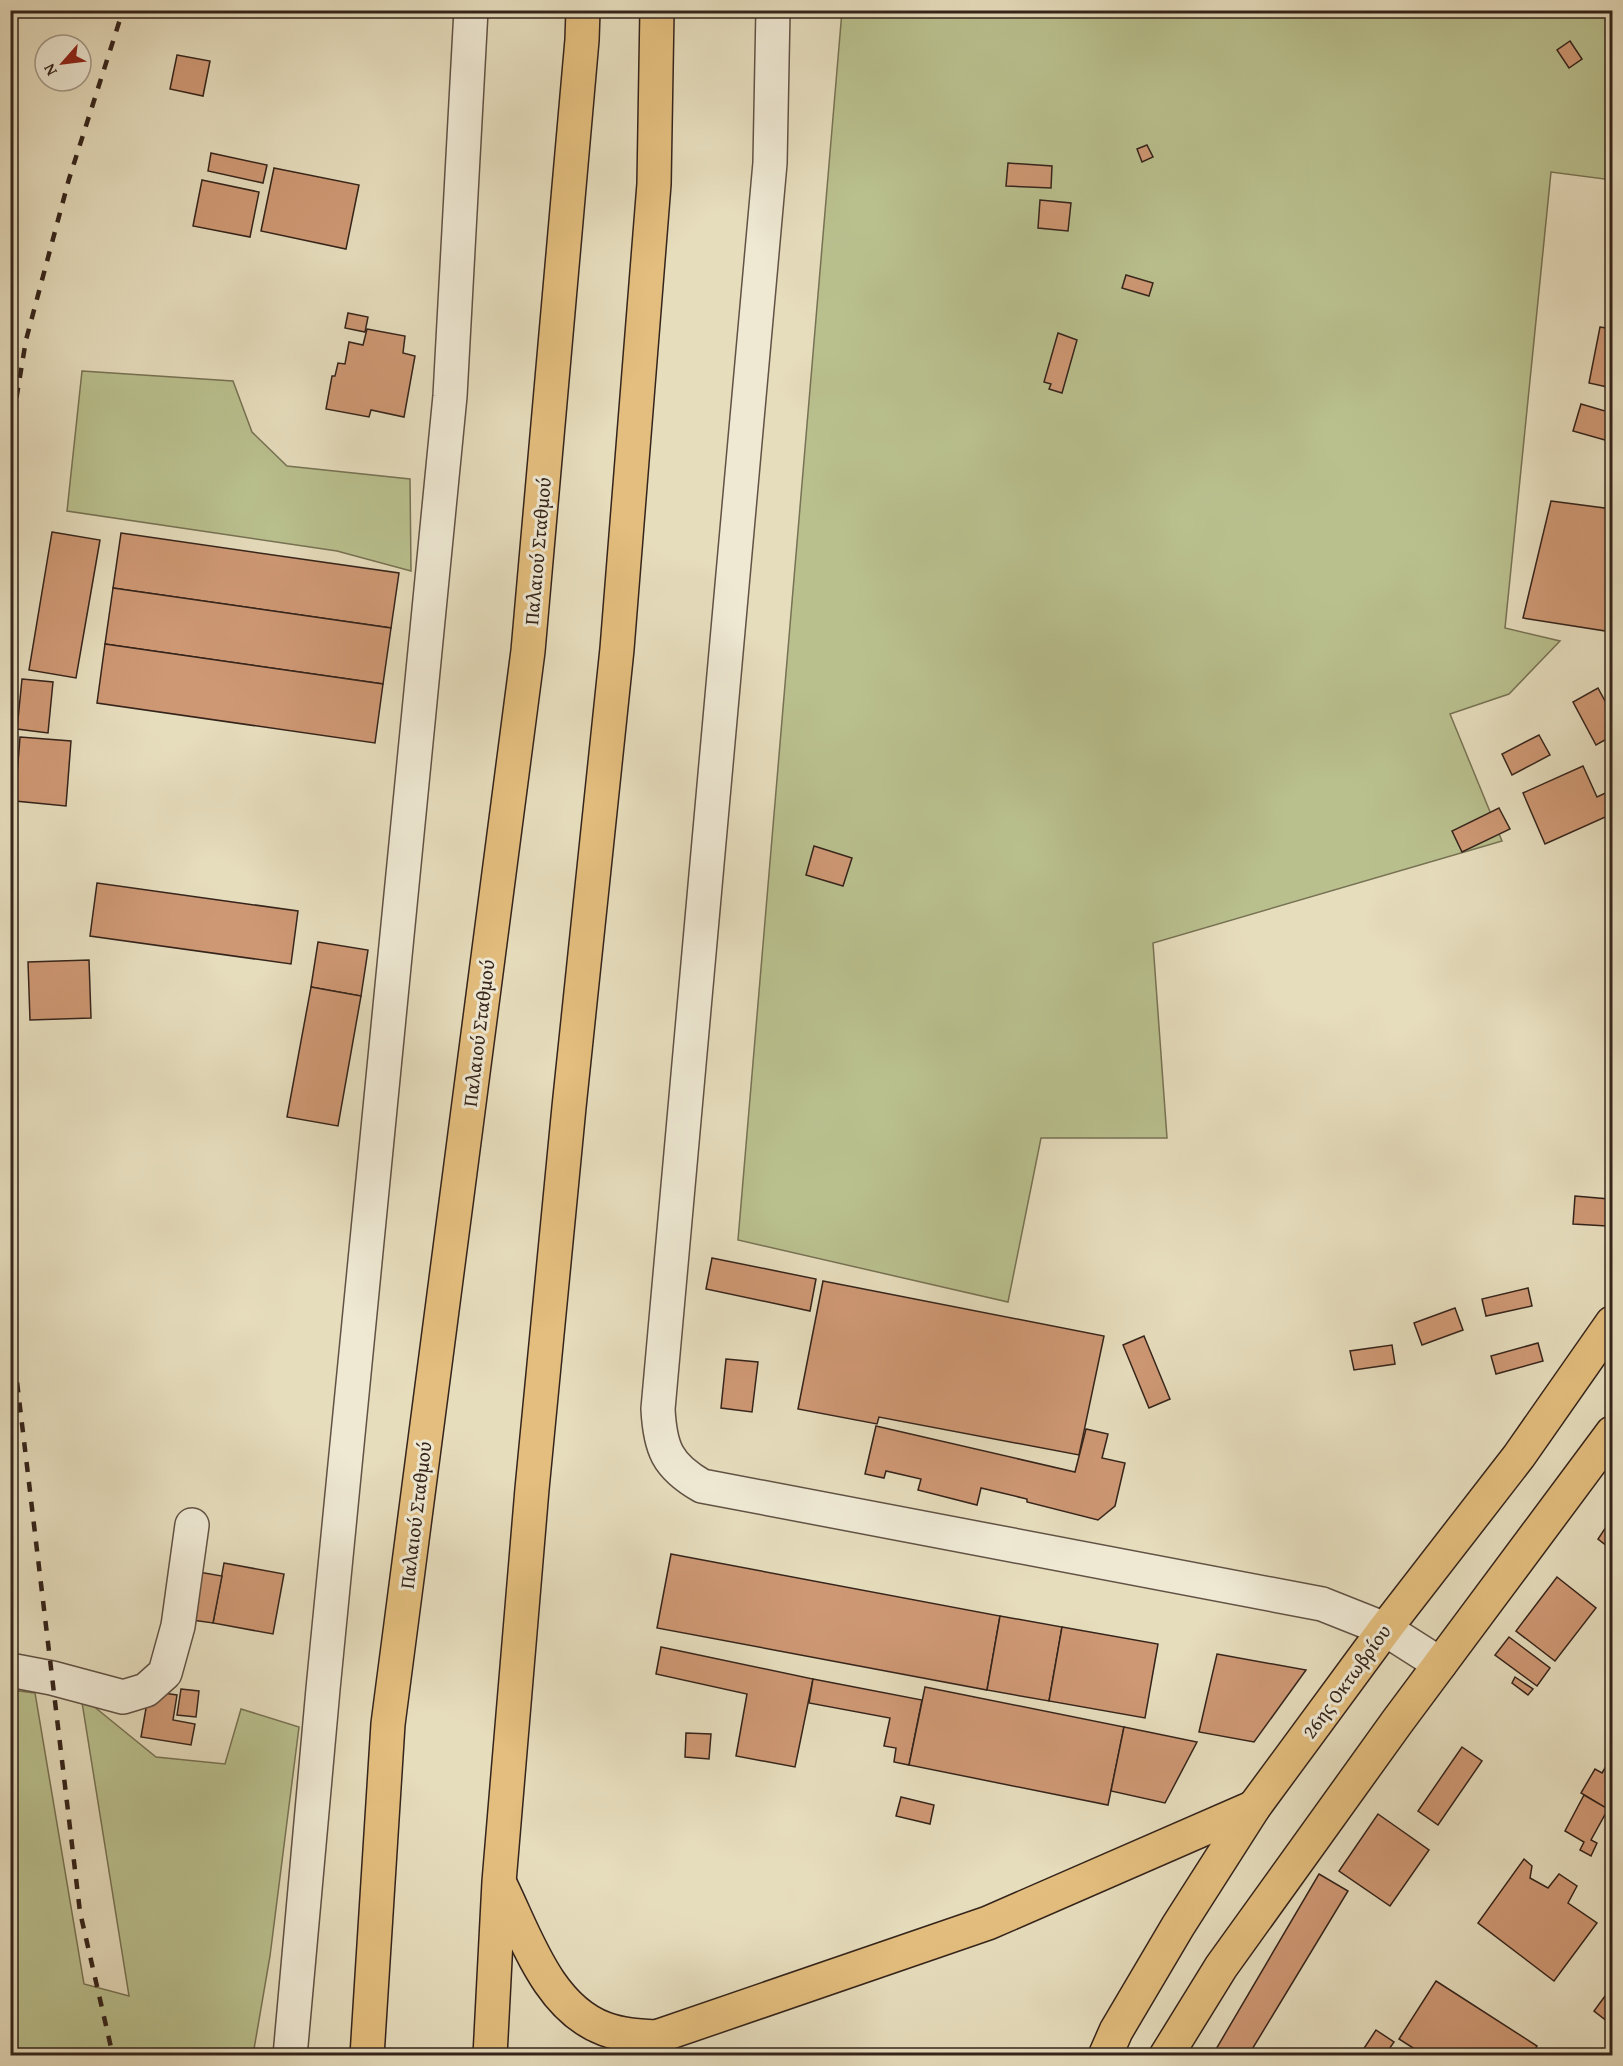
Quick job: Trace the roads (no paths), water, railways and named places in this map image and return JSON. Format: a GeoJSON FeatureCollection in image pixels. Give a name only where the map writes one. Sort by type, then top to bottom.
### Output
{"type":"FeatureCollection","features":[{"type":"Feature","properties":{"kind":"main road","name":"Παλαιού Σταθμού"},"geometry":{"type":"LineString","coordinates":[[367,2055],[388,1724],[528,651],[583,10]]}},
{"type":"Feature","properties":{"kind":"main road"},"geometry":{"type":"LineString","coordinates":[[490,2055],[499,1882],[532,1489],[558,1214],[617,650],[654,184],[657,10]]}},
{"type":"Feature","properties":{"kind":"main road","name":"26ης Οκτωβρίου"},"geometry":{"type":"LineString","coordinates":[[1105,2055],[1116,2031],[1178,1926],[1254,1807],[1384,1629],[1519,1456],[1612,1323]]}},
{"type":"Feature","properties":{"kind":"main road"},"geometry":{"type":"LineString","coordinates":[[1166,2055],[1221,1967],[1440,1664],[1612,1433]]}},
{"type":"Feature","properties":{"kind":"main road"},"geometry":{"type":"LineString","coordinates":[[499,1882],[543,1972],[559,1997],[580,2015],[605,2029],[632,2036],[656,2037],[988,1923],[1254,1807]]}},
{"type":"Feature","properties":{"kind":"street"},"geometry":{"type":"LineString","coordinates":[[290,2055],[323,1689],[448,408],[471,10]]}},
{"type":"Feature","properties":{"kind":"street"},"geometry":{"type":"LineString","coordinates":[[773,10],[770,163],[658,1409],[659,1436],[670,1460],[684,1476],[702,1486],[1322,1604],[1384,1629],[1440,1664]]}},
{"type":"Feature","properties":{"kind":"street"},"geometry":{"type":"LineString","coordinates":[[10,1670],[52,1678],[123,1697],[146,1690],[165,1672],[178,1626],[192,1525]]}},
{"type":"Feature","properties":{"kind":"railway"},"geometry":{"type":"LineString","coordinates":[[10,437],[26,340],[69,179],[123,10]]}},
{"type":"Feature","properties":{"kind":"railway"},"geometry":{"type":"LineString","coordinates":[[10,1323],[80,1912],[113,2056]]}}]}
